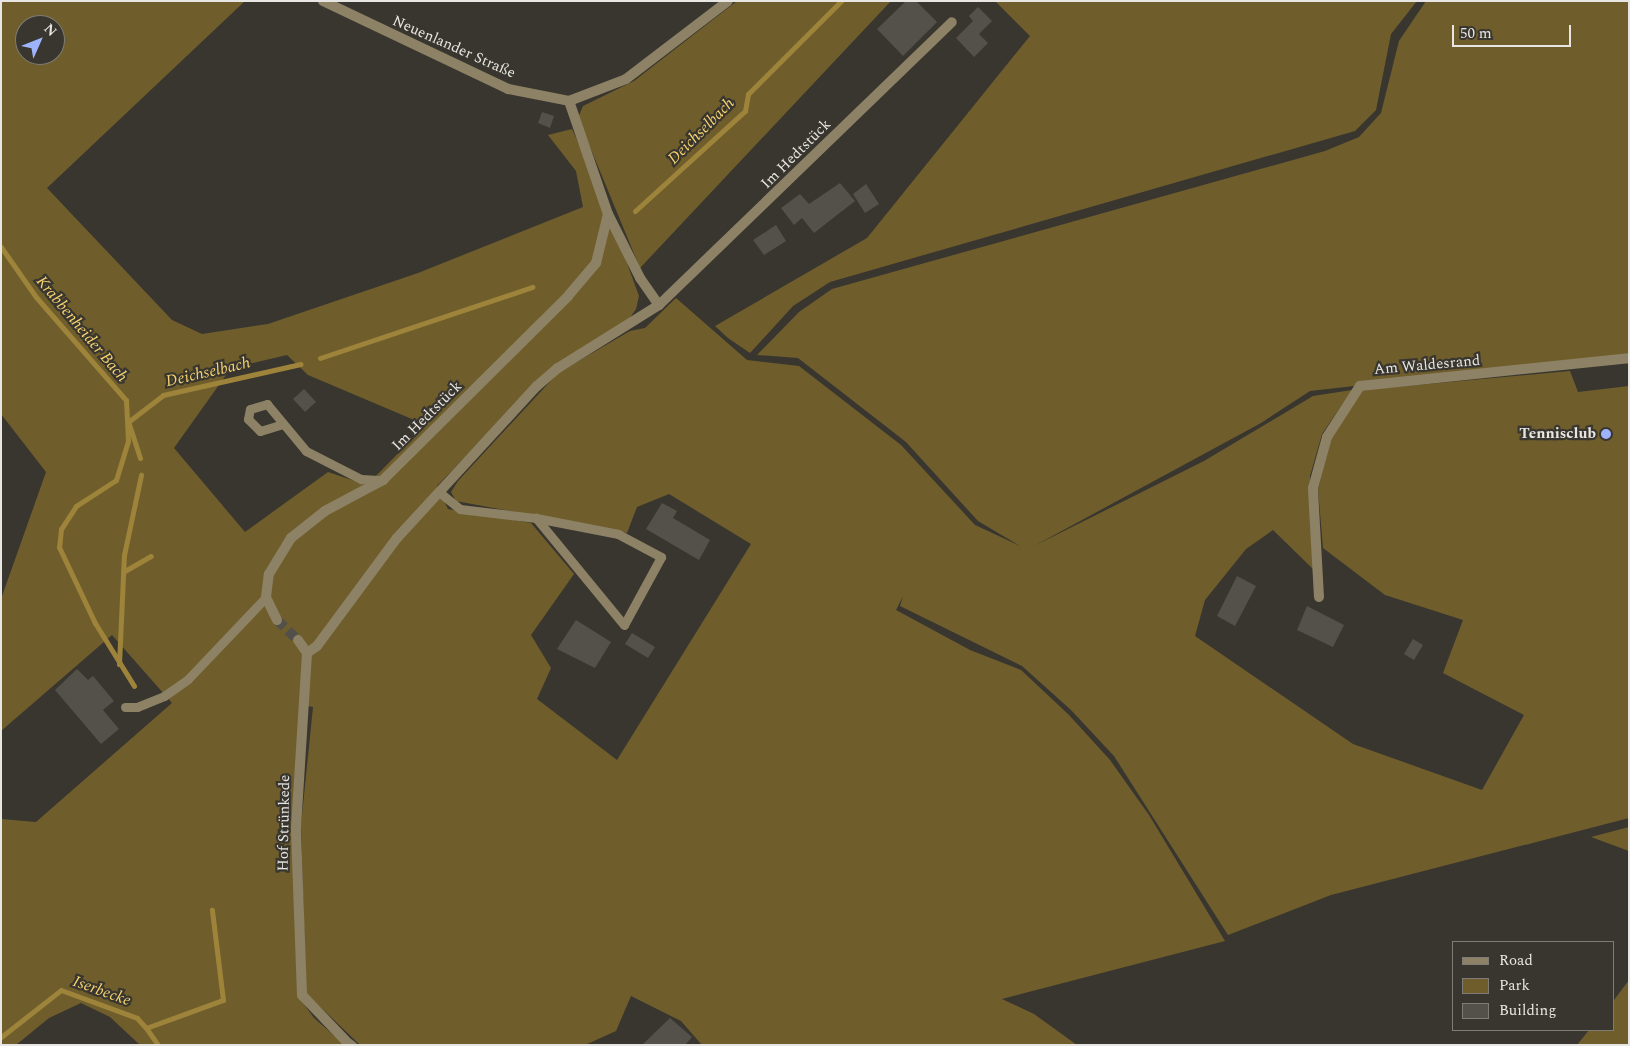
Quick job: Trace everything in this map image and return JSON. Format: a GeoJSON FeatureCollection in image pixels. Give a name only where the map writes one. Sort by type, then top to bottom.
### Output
{"type":"FeatureCollection","features":[{"type":"Feature","properties":{"kind":"street","name":"Neuenlander Straße"},"geometry":{"type":"LineString","coordinates":[[323,1],[508,89],[569,100]]}},
{"type":"Feature","properties":{"kind":"street"},"geometry":{"type":"LineString","coordinates":[[659,305],[640,278],[608,214],[569,100],[626,79],[728,1]]}},
{"type":"Feature","properties":{"kind":"street","name":"Im Hedtstück"},"geometry":{"type":"LineString","coordinates":[[307,653],[317,646],[351,596],[439,492],[558,368],[659,305],[952,22]]}},
{"type":"Feature","properties":{"kind":"street","name":"Im Hedtstück"},"geometry":{"type":"LineString","coordinates":[[266,597],[276,558],[291,538],[326,510],[383,480],[568,296],[596,263],[608,214]]}},
{"type":"Feature","properties":{"kind":"street","name":"Am Waldesrand"},"geometry":{"type":"LineString","coordinates":[[1319,597],[1313,488],[1327,437],[1360,386],[1629,358]]}},
{"type":"Feature","properties":{"kind":"street"},"geometry":{"type":"LineString","coordinates":[[266,597],[277,620]]}},
{"type":"Feature","properties":{"kind":"street"},"geometry":{"type":"LineString","coordinates":[[298,640],[307,653]]}},
{"type":"Feature","properties":{"kind":"street","name":"Hof Strünkede"},"geometry":{"type":"LineString","coordinates":[[307,653],[296,828],[302,995],[348,1042]]}},
{"type":"Feature","properties":{"kind":"lane"},"geometry":{"type":"LineString","coordinates":[[283,424],[306,451],[329,465],[360,478],[383,480]]}},
{"type":"Feature","properties":{"kind":"lane"},"geometry":{"type":"LineString","coordinates":[[439,492],[460,509],[536,518],[618,534],[661,557],[624,625],[536,518]]}},
{"type":"Feature","properties":{"kind":"lane"},"geometry":{"type":"LineString","coordinates":[[124,707],[137,707],[164,696],[188,679],[266,597]]}},
{"type":"Feature","properties":{"kind":"green space"},"geometry":{"type":"Polygon","coordinates":[[[1,1],[245,1],[47,188],[172,320],[202,334],[268,324],[418,273],[583,207],[576,171],[548,135],[572,129],[599,187],[639,296],[636,309],[625,325],[553,366],[437,486],[448,509],[531,523],[574,574],[531,635],[551,668],[537,699],[617,760],[751,544],[669,494],[637,507],[627,533],[456,501],[451,492],[458,481],[558,373],[630,331],[645,328],[676,298],[747,360],[799,366],[901,445],[975,525],[1020,546],[978,521],[906,442],[798,358],[757,355],[799,312],[832,289],[1325,151],[1359,137],[1381,113],[1399,41],[1426,1],[1629,1],[1629,355],[1310,391],[1261,423],[1034,546],[1204,461],[1313,396],[1352,390],[1322,434],[1310,476],[1314,570],[1273,530],[1246,549],[1205,600],[1195,636],[1353,744],[1482,790],[1524,715],[1443,673],[1463,620],[1385,595],[1323,548],[1318,489],[1331,438],[1362,390],[1570,371],[1578,392],[1629,386],[1629,818],[1331,895],[1228,935],[1114,756],[1071,710],[1022,666],[900,606],[903,596],[896,610],[970,650],[1021,670],[1069,715],[1110,760],[1149,815],[1225,941],[1002,999],[1034,1014],[1077,1045],[702,1045],[681,1021],[631,996],[616,1031],[585,1045],[360,1045],[306,993],[301,825],[313,707],[302,705],[297,995],[314,1018],[345,1045],[140,1045],[110,1017],[81,1003],[49,1018],[16,1045],[1,1045],[1,819],[36,822],[172,703],[112,635],[1,731],[1,599],[46,472],[1,414],[1,1]],[[287,355],[231,368],[174,448],[245,532],[328,472],[367,485],[426,425],[308,375],[287,355]]]}},
{"type":"Feature","properties":{"kind":"green space"},"geometry":{"type":"Polygon","coordinates":[[[737,1],[891,1],[640,268],[578,118],[583,106],[634,81],[737,1]]]}},
{"type":"Feature","properties":{"kind":"green space"},"geometry":{"type":"Polygon","coordinates":[[[995,1],[1417,1],[1391,34],[1376,110],[1355,131],[830,282],[793,306],[750,353],[728,338],[715,326],[867,238],[1030,36],[995,1]]]}},
{"type":"Feature","properties":{"kind":"green space"},"geometry":{"type":"Polygon","coordinates":[[[1629,827],[1629,851],[1591,837],[1629,827]]]}},
{"type":"Feature","properties":{"kind":"green space"},"geometry":{"type":"Polygon","coordinates":[[[1629,980],[1629,1045],[1577,1045],[1588,1031],[1615,1031],[1615,999],[1629,980]]]}},
{"type":"Feature","properties":{"kind":"building"},"geometry":{"type":"Polygon","coordinates":[[[906,1],[916,1],[937,22],[903,56],[877,29],[906,1]]]}},
{"type":"Feature","properties":{"kind":"building"},"geometry":{"type":"Polygon","coordinates":[[[978,7],[992,21],[979,34],[988,43],[974,57],[956,38],[973,21],[969,16],[978,7]]]}},
{"type":"Feature","properties":{"kind":"building"},"geometry":{"type":"Polygon","coordinates":[[[542,112],[554,116],[550,128],[538,123],[542,112]]]}},
{"type":"Feature","properties":{"kind":"building"},"geometry":{"type":"Polygon","coordinates":[[[840,183],[855,201],[814,233],[802,218],[794,225],[781,208],[800,194],[809,204],[840,183]]]}},
{"type":"Feature","properties":{"kind":"building"},"geometry":{"type":"Polygon","coordinates":[[[866,184],[879,204],[865,213],[853,194],[866,184]]]}},
{"type":"Feature","properties":{"kind":"building"},"geometry":{"type":"Polygon","coordinates":[[[776,225],[786,241],[764,255],[753,240],[776,225]]]}},
{"type":"Feature","properties":{"kind":"building"},"geometry":{"type":"Polygon","coordinates":[[[304,389],[316,402],[305,412],[293,399],[304,389]]]}},
{"type":"Feature","properties":{"kind":"building"},"geometry":{"type":"Polygon","coordinates":[[[662,503],[677,511],[673,518],[710,540],[699,560],[646,529],[662,503]]]}},
{"type":"Feature","properties":{"kind":"building"},"geometry":{"type":"Polygon","coordinates":[[[1237,576],[1256,586],[1235,626],[1217,616],[1237,576]]]}},
{"type":"Feature","properties":{"kind":"building"},"geometry":{"type":"Polygon","coordinates":[[[1307,606],[1344,625],[1333,647],[1297,630],[1307,606]]]}},
{"type":"Feature","properties":{"kind":"building"},"geometry":{"type":"Polygon","coordinates":[[[576,620],[611,642],[595,668],[557,649],[576,620]]]}},
{"type":"Feature","properties":{"kind":"building"},"geometry":{"type":"Polygon","coordinates":[[[632,633],[655,647],[648,658],[625,644],[632,633]]]}},
{"type":"Feature","properties":{"kind":"building"},"geometry":{"type":"Polygon","coordinates":[[[1413,639],[1423,645],[1414,660],[1404,654],[1413,639]]]}},
{"type":"Feature","properties":{"kind":"building"},"geometry":{"type":"Polygon","coordinates":[[[77,669],[88,680],[93,676],[114,701],[103,710],[119,729],[101,744],[55,690],[77,669]]]}},
{"type":"Feature","properties":{"kind":"building"},"geometry":{"type":"Polygon","coordinates":[[[670,1018],[692,1037],[685,1045],[642,1045],[670,1018]]]}},
{"type":"Feature","properties":{"kind":"waterway","name":"Deichselbach"},"geometry":{"type":"LineString","coordinates":[[635,211],[745,111],[748,94],[841,1]]}},
{"type":"Feature","properties":{"kind":"waterway","name":"Krabbenheider Bach"},"geometry":{"type":"LineString","coordinates":[[1,247],[36,297],[126,400],[128,441],[116,480],[76,506],[61,529],[59,547],[95,623],[134,686]]}},
{"type":"Feature","properties":{"kind":"waterway","name":"Deichselbach"},"geometry":{"type":"LineString","coordinates":[[320,358],[532,287]]}},
{"type":"Feature","properties":{"kind":"waterway","name":"Deichselbach"},"geometry":{"type":"LineString","coordinates":[[140,458],[128,422],[163,395],[301,364]]}},
{"type":"Feature","properties":{"kind":"waterway"},"geometry":{"type":"LineString","coordinates":[[119,664],[124,555],[141,475]]}},
{"type":"Feature","properties":{"kind":"waterway"},"geometry":{"type":"LineString","coordinates":[[123,572],[151,556]]}},
{"type":"Feature","properties":{"kind":"waterway","name":"Krabbenheider Bach"},"geometry":{"type":"LineString","coordinates":[[158,1045],[146,1028],[223,1000],[212,910]]}},
{"type":"Feature","properties":{"kind":"waterway","name":"Iserbecke"},"geometry":{"type":"LineString","coordinates":[[1,1037],[61,990],[137,1018],[146,1028]]}},
{"type":"Feature","properties":{"kind":"tunnel"},"geometry":{"type":"LineString","coordinates":[[277,620],[298,640]]}},
{"type":"Feature","properties":{"kind":"place","name":"Tennisclub"},"geometry":{"type":"Point","coordinates":[1606,434]}}]}
